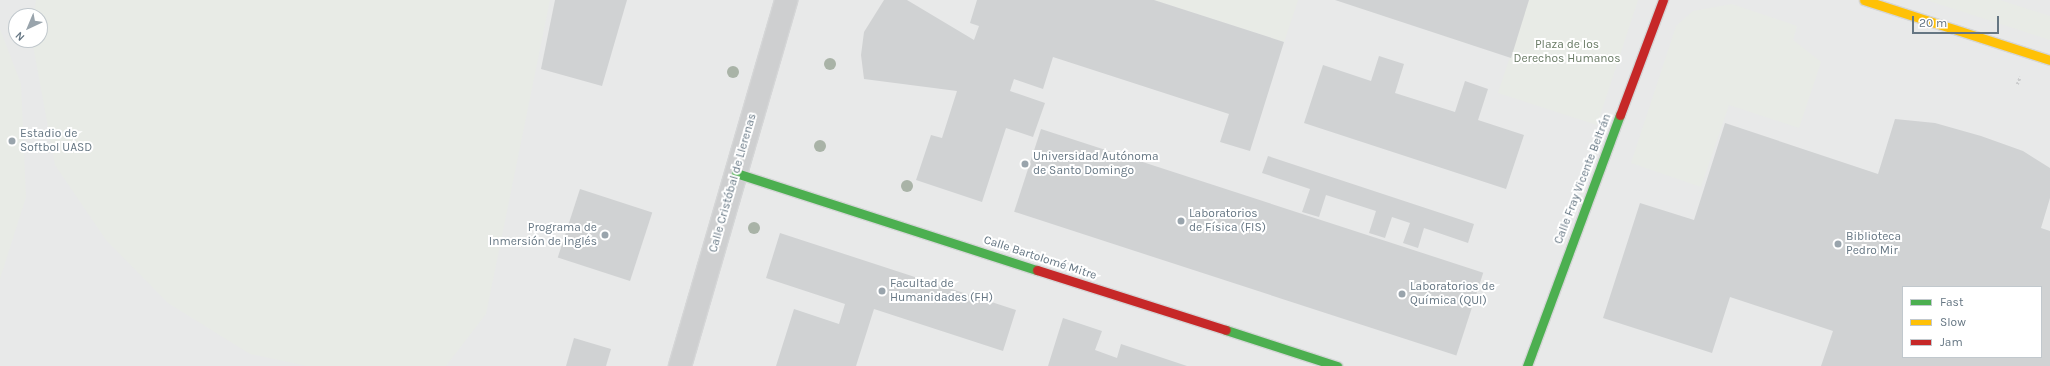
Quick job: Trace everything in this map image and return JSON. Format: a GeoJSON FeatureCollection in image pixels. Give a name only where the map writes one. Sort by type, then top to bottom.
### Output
{"type":"FeatureCollection","features":[{"type":"Feature","properties":{"kind":"street","name":"Calle Cristóbal de Llerenas"},"geometry":{"type":"LineString","coordinates":[[680,366],[786,0]]}},
{"type":"Feature","properties":{"kind":"street","name":"Calle Fray Vicente Beltrán"},"geometry":{"type":"LineString","coordinates":[[1527,366],[1663,0]]}},
{"type":"Feature","properties":{"kind":"street"},"geometry":{"type":"LineString","coordinates":[[1864,0],[2050,60]]}},
{"type":"Feature","properties":{"kind":"street","name":"Calle Bartolomé Mitre"},"geometry":{"type":"LineString","coordinates":[[736,173],[1337,366]]}},
{"type":"Feature","properties":{"kind":"shaded area","name":"Universidad Autónoma de Santo Domingo"},"geometry":{"type":"Polygon","coordinates":[[[0,0],[2050,0],[2050,366],[0,366],[0,0]]]}},
{"type":"Feature","properties":{"kind":"green space"},"geometry":{"type":"Polygon","coordinates":[[[36,0],[550,0],[486,314],[446,366],[307,366],[250,354],[168,303],[106,240],[55,165],[33,48],[48,48],[48,8],[35,8],[36,0]]]}},
{"type":"Feature","properties":{"kind":"green space"},"geometry":{"type":"Polygon","coordinates":[[[1154,0],[1298,0],[1284,42],[1154,0]]]}},
{"type":"Feature","properties":{"kind":"green space","name":"Plaza de los Derechos Humanos"},"geometry":{"type":"Polygon","coordinates":[[[1529,0],[1638,0],[1597,125],[1498,93],[1529,0]]]}},
{"type":"Feature","properties":{"kind":"green space"},"geometry":{"type":"Polygon","coordinates":[[[1926,0],[2000,0],[2050,16],[2050,40],[1926,0]]]}},
{"type":"Feature","properties":{"kind":"green space"},"geometry":{"type":"Polygon","coordinates":[[[1732,4],[1797,26],[1793,40],[1821,62],[1799,128],[1729,105],[1701,187],[1631,163],[1676,26],[1693,11],[1732,4]]]}},
{"type":"Feature","properties":{"kind":"green space","name":"Estadio de Softbol UASD"},"geometry":{"type":"Polygon","coordinates":[[[0,29],[21,84],[26,197],[0,279],[0,29]]]}},
{"type":"Feature","properties":{"kind":"building"},"geometry":{"type":"Polygon","coordinates":[[[555,0],[627,0],[602,86],[541,69],[555,0]]]}},
{"type":"Feature","properties":{"kind":"building"},"geometry":{"type":"Polygon","coordinates":[[[884,0],[907,0],[974,40],[979,26],[970,23],[977,0],[1154,0],[1284,42],[1250,151],[1220,142],[1229,114],[1053,57],[1043,89],[1014,79],[1010,91],[1045,103],[1033,137],[1006,128],[982,202],[916,180],[931,135],[942,138],[957,91],[864,79],[861,55],[864,32],[884,0]]]}},
{"type":"Feature","properties":{"kind":"building"},"geometry":{"type":"Polygon","coordinates":[[[1335,0],[1529,0],[1511,58],[1335,0]]]}},
{"type":"Feature","properties":{"kind":"building"},"geometry":{"type":"Polygon","coordinates":[[[1379,56],[1404,64],[1395,93],[1455,112],[1465,81],[1488,89],[1478,120],[1524,135],[1506,189],[1304,123],[1323,65],[1371,81],[1379,56]]]}},
{"type":"Feature","properties":{"kind":"building","name":"Biblioteca Pedro Mir"},"geometry":{"type":"Polygon","coordinates":[[[1895,119],[1935,123],[1981,136],[2023,151],[2050,168],[2050,198],[2041,228],[2050,231],[2050,366],[1821,366],[1833,331],[1730,297],[1712,353],[1603,318],[1640,203],[1694,220],[1725,123],[1878,174],[1895,119]]]}},
{"type":"Feature","properties":{"kind":"building","name":"Laboratorios de Física (FIS)"},"geometry":{"type":"Polygon","coordinates":[[[1041,129],[1483,273],[1456,355],[1014,212],[1041,129]]]}},
{"type":"Feature","properties":{"kind":"building"},"geometry":{"type":"Polygon","coordinates":[[[1268,156],[1474,224],[1468,243],[1424,228],[1418,248],[1403,243],[1410,223],[1392,217],[1385,238],[1369,233],[1376,211],[1326,195],[1319,217],[1302,212],[1310,189],[1262,173],[1268,156]]]}},
{"type":"Feature","properties":{"kind":"building","name":"Programa de Inmersión de Inglés"},"geometry":{"type":"Polygon","coordinates":[[[580,189],[652,212],[630,281],[558,257],[580,189]]]}},
{"type":"Feature","properties":{"kind":"building","name":"Facultad de Humanidades (FH)"},"geometry":{"type":"Polygon","coordinates":[[[780,233],[1016,310],[1003,351],[874,309],[856,366],[776,366],[794,309],[839,324],[845,304],[766,278],[780,233]]]}},
{"type":"Feature","properties":{"kind":"building"},"geometry":{"type":"Polygon","coordinates":[[[1063,318],[1102,331],[1095,350],[1117,358],[1121,344],[1187,366],[1048,366],[1063,318]]]}},
{"type":"Feature","properties":{"kind":"building"},"geometry":{"type":"Polygon","coordinates":[[[574,338],[611,349],[606,366],[566,366],[574,338]]]}},
{"type":"Feature","properties":{"kind":"traffic: fast"},"geometry":{"type":"LineString","coordinates":[[1527,366],[1620,115]]}},
{"type":"Feature","properties":{"kind":"traffic: fast"},"geometry":{"type":"LineString","coordinates":[[736,173],[1037,270]]}},
{"type":"Feature","properties":{"kind":"traffic: fast"},"geometry":{"type":"LineString","coordinates":[[1226,330],[1337,366]]}},
{"type":"Feature","properties":{"kind":"traffic: slow"},"geometry":{"type":"LineString","coordinates":[[1864,0],[2050,60]]}},
{"type":"Feature","properties":{"kind":"traffic: jam"},"geometry":{"type":"LineString","coordinates":[[1620,115],[1663,0]]}},
{"type":"Feature","properties":{"kind":"traffic: jam"},"geometry":{"type":"LineString","coordinates":[[1037,270],[1226,330]]}},
{"type":"Feature","properties":{"kind":"place","name":"Estadio de Softbol UASD"},"geometry":{"type":"Point","coordinates":[12,141]}},
{"type":"Feature","properties":{"kind":"place","name":"Universidad Autónoma de Santo Domingo"},"geometry":{"type":"Point","coordinates":[1025,164]}},
{"type":"Feature","properties":{"kind":"place","name":"Laboratorios de Física (FIS)"},"geometry":{"type":"Point","coordinates":[1181,221]}},
{"type":"Feature","properties":{"kind":"place","name":"Programa de Inmersión de Inglés"},"geometry":{"type":"Point","coordinates":[605,235]}},
{"type":"Feature","properties":{"kind":"place","name":"Biblioteca Pedro Mir"},"geometry":{"type":"Point","coordinates":[1838,244]}},
{"type":"Feature","properties":{"kind":"place","name":"Facultad de Humanidades (FH)"},"geometry":{"type":"Point","coordinates":[882,291]}},
{"type":"Feature","properties":{"kind":"place","name":"Laboratorios de Química (QUI)"},"geometry":{"type":"Point","coordinates":[1402,294]}}]}
